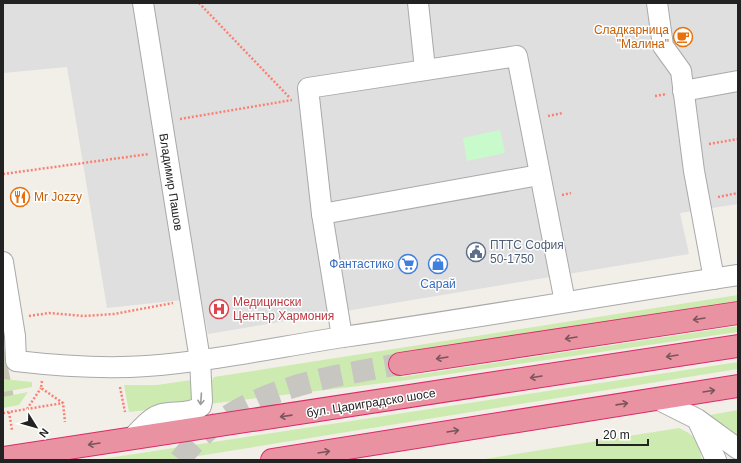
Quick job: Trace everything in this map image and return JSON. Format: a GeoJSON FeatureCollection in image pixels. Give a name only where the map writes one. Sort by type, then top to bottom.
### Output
{"type":"FeatureCollection","features":[{"type":"Feature","properties":{"kind":"highway"},"geometry":{"type":"LineString","coordinates":[[400,364],[738,313]]}},
{"type":"Feature","properties":{"kind":"highway","name":"бул. Цариградско шосе"},"geometry":{"type":"LineString","coordinates":[[3,458],[738,346]]}},
{"type":"Feature","properties":{"kind":"highway"},"geometry":{"type":"LineString","coordinates":[[272,460],[738,386]]}},
{"type":"Feature","properties":{"kind":"street","name":"Владимир Пашов"},"geometry":{"type":"LineString","coordinates":[[132,438],[153,418],[161,414],[194,410],[201,406],[200,360],[143,3]]}},
{"type":"Feature","properties":{"kind":"street"},"geometry":{"type":"LineString","coordinates":[[418,3],[425,69]]}},
{"type":"Feature","properties":{"kind":"street"},"geometry":{"type":"LineString","coordinates":[[657,3],[663,46],[680,71],[691,147],[714,279]]}},
{"type":"Feature","properties":{"kind":"street"},"geometry":{"type":"LineString","coordinates":[[342,337],[303,95],[425,69],[517,56],[564,302]]}},
{"type":"Feature","properties":{"kind":"street"},"geometry":{"type":"LineString","coordinates":[[683,91],[738,81]]}},
{"type":"Feature","properties":{"kind":"street"},"geometry":{"type":"LineString","coordinates":[[322,214],[539,175]]}},
{"type":"Feature","properties":{"kind":"street"},"geometry":{"type":"LineString","coordinates":[[3,262],[15,336],[16,361],[43,364],[120,367],[200,360],[342,337],[458,321],[564,302],[738,275]]}},
{"type":"Feature","properties":{"kind":"street"},"geometry":{"type":"LineString","coordinates":[[657,399],[697,420],[738,449]]}},
{"type":"Feature","properties":{"kind":"street"},"geometry":{"type":"LineString","coordinates":[[697,420],[716,460]]}},
{"type":"Feature","properties":{"kind":"path"},"geometry":{"type":"LineString","coordinates":[[199,3],[303,95]]}},
{"type":"Feature","properties":{"kind":"path"},"geometry":{"type":"LineString","coordinates":[[162,122],[303,95]]}},
{"type":"Feature","properties":{"kind":"path"},"geometry":{"type":"LineString","coordinates":[[556,114],[563,112]]}},
{"type":"Feature","properties":{"kind":"path"},"geometry":{"type":"LineString","coordinates":[[691,147],[738,138]]}},
{"type":"Feature","properties":{"kind":"path"},"geometry":{"type":"LineString","coordinates":[[3,174],[166,151]]}},
{"type":"Feature","properties":{"kind":"path"},"geometry":{"type":"LineString","coordinates":[[565,194],[571,193]]}},
{"type":"Feature","properties":{"kind":"path"},"geometry":{"type":"LineString","coordinates":[[29,316],[49,313],[84,316],[114,314],[190,300]]}},
{"type":"Feature","properties":{"kind":"path"},"geometry":{"type":"LineString","coordinates":[[27,409],[41,388],[42,381]]}},
{"type":"Feature","properties":{"kind":"path"},"geometry":{"type":"LineString","coordinates":[[120,387],[125,412]]}},
{"type":"Feature","properties":{"kind":"path"},"geometry":{"type":"LineString","coordinates":[[41,388],[63,403],[65,422]]}},
{"type":"Feature","properties":{"kind":"path"},"geometry":{"type":"LineString","coordinates":[[3,413],[63,403]]}},
{"type":"Feature","properties":{"kind":"path"},"geometry":{"type":"LineString","coordinates":[[9,412],[12,430]]}},
{"type":"Feature","properties":{"kind":"shaded area"},"geometry":{"type":"Polygon","coordinates":[[[3,3],[738,3],[738,204],[680,213],[689,254],[208,334],[201,298],[107,308],[67,67],[3,73],[3,3]]]}},
{"type":"Feature","properties":{"kind":"shaded area"},"geometry":{"type":"Polygon","coordinates":[[[3,343],[15,402],[3,404],[3,343]]]}},
{"type":"Feature","properties":{"kind":"green space"},"geometry":{"type":"Polygon","coordinates":[[[500,130],[505,153],[467,161],[463,138],[500,130]]]}},
{"type":"Feature","properties":{"kind":"green space"},"geometry":{"type":"Polygon","coordinates":[[[738,295],[738,304],[397,355],[401,377],[738,326],[738,332],[401,381],[209,404],[210,384],[214,377],[738,295]]]}},
{"type":"Feature","properties":{"kind":"green space"},"geometry":{"type":"Polygon","coordinates":[[[738,362],[738,369],[174,460],[95,460],[738,362]]]}},
{"type":"Feature","properties":{"kind":"green space"},"geometry":{"type":"Polygon","coordinates":[[[3,379],[32,382],[32,387],[3,392],[3,379]]]}},
{"type":"Feature","properties":{"kind":"green space"},"geometry":{"type":"Polygon","coordinates":[[[191,380],[192,398],[184,406],[129,412],[124,385],[157,385],[191,380]]]}},
{"type":"Feature","properties":{"kind":"green space"},"geometry":{"type":"Polygon","coordinates":[[[28,392],[19,405],[3,408],[3,397],[28,392]]]}},
{"type":"Feature","properties":{"kind":"green space"},"geometry":{"type":"Polygon","coordinates":[[[738,410],[738,440],[710,415],[738,410]]]}},
{"type":"Feature","properties":{"kind":"green space"},"geometry":{"type":"Polygon","coordinates":[[[679,428],[690,434],[696,440],[702,460],[478,460],[679,428]]]}},
{"type":"Feature","properties":{"kind":"tunnel"},"geometry":{"type":"LineString","coordinates":[[180,460],[201,437],[225,418],[251,403],[280,391],[309,382],[400,364]]}},
{"type":"Feature","properties":{"kind":"place","name":"Сладкарница \"Малина\""},"geometry":{"type":"Point","coordinates":[683,37]}},
{"type":"Feature","properties":{"kind":"place","name":"Mr Jozzy"},"geometry":{"type":"Point","coordinates":[20,197]}},
{"type":"Feature","properties":{"kind":"place","name":"ПТТС София 50-1750"},"geometry":{"type":"Point","coordinates":[476,252]}},
{"type":"Feature","properties":{"kind":"place","name":"Фантастико"},"geometry":{"type":"Point","coordinates":[408,264]}},
{"type":"Feature","properties":{"kind":"place","name":"Сарай"},"geometry":{"type":"Point","coordinates":[438,264]}},
{"type":"Feature","properties":{"kind":"place","name":"Медицински Център Хармония"},"geometry":{"type":"Point","coordinates":[219,309]}}]}
